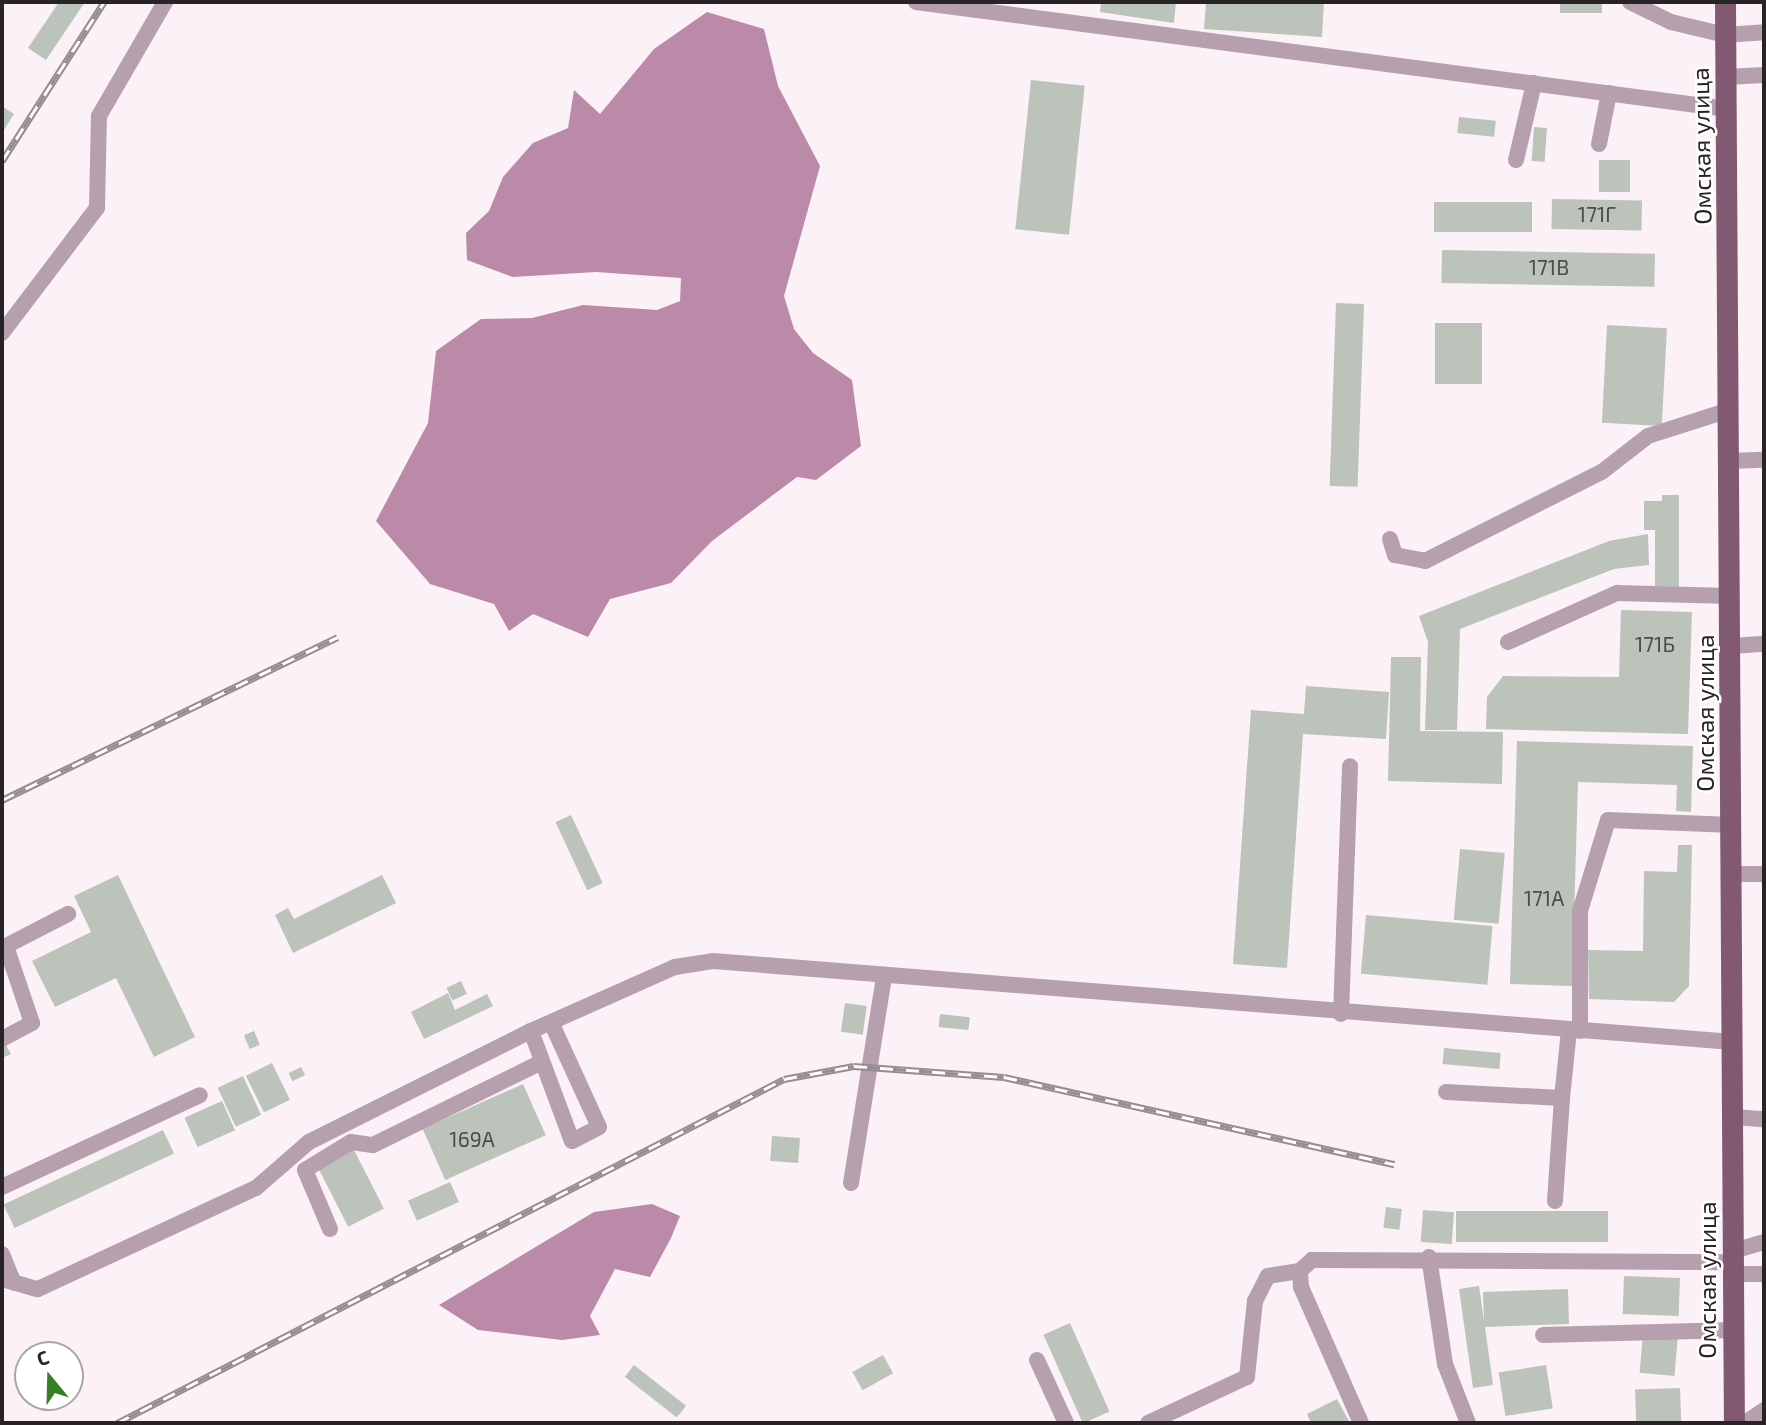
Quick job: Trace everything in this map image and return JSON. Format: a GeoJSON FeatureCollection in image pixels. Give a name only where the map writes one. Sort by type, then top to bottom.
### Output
{"type":"FeatureCollection","features":[{"type":"Feature","properties":{"kind":"main road","name":"Омская улица"},"geometry":{"type":"LineString","coordinates":[[1725,2],[1732,646],[1734,1423]]}},
{"type":"Feature","properties":{"kind":"street"},"geometry":{"type":"LineString","coordinates":[[2,333],[97,208],[99,116],[165,2]]}},
{"type":"Feature","properties":{"kind":"street"},"geometry":{"type":"LineString","coordinates":[[916,2],[1013,8],[1727,109]]}},
{"type":"Feature","properties":{"kind":"street"},"geometry":{"type":"LineString","coordinates":[[1630,2],[1671,22],[1726,35],[1764,32]]}},
{"type":"Feature","properties":{"kind":"street"},"geometry":{"type":"LineString","coordinates":[[1726,77],[1764,75]]}},
{"type":"Feature","properties":{"kind":"street"},"geometry":{"type":"LineString","coordinates":[[1516,160],[1534,83]]}},
{"type":"Feature","properties":{"kind":"street"},"geometry":{"type":"LineString","coordinates":[[1599,144],[1609,93]]}},
{"type":"Feature","properties":{"kind":"street"},"geometry":{"type":"LineString","coordinates":[[1390,539],[1395,555],[1425,561],[1603,471],[1647,436],[1730,410]]}},
{"type":"Feature","properties":{"kind":"street"},"geometry":{"type":"LineString","coordinates":[[1730,461],[1764,460]]}},
{"type":"Feature","properties":{"kind":"street"},"geometry":{"type":"LineString","coordinates":[[1508,642],[1617,593],[1731,596]]}},
{"type":"Feature","properties":{"kind":"street"},"geometry":{"type":"LineString","coordinates":[[1732,646],[1764,644]]}},
{"type":"Feature","properties":{"kind":"street"},"geometry":{"type":"LineString","coordinates":[[1341,1014],[1350,766]]}},
{"type":"Feature","properties":{"kind":"street"},"geometry":{"type":"LineString","coordinates":[[1555,1201],[1562,1098],[1574,1031],[1580,911],[1608,820],[1732,825]]}},
{"type":"Feature","properties":{"kind":"street"},"geometry":{"type":"LineString","coordinates":[[1732,874],[1764,874]]}},
{"type":"Feature","properties":{"kind":"street"},"geometry":{"type":"LineString","coordinates":[[2,1039],[32,1023],[6,946],[68,914]]}},
{"type":"Feature","properties":{"kind":"street"},"geometry":{"type":"LineString","coordinates":[[2,1254],[8,1281],[38,1289],[256,1188],[309,1142],[531,1031],[675,967],[713,961],[1341,1014],[1733,1042]]}},
{"type":"Feature","properties":{"kind":"street"},"geometry":{"type":"LineString","coordinates":[[851,1182],[884,976]]}},
{"type":"Feature","properties":{"kind":"street"},"geometry":{"type":"LineString","coordinates":[[531,1031],[572,1140],[599,1127],[551,1022]]}},
{"type":"Feature","properties":{"kind":"street"},"geometry":{"type":"LineString","coordinates":[[330,1229],[305,1170],[351,1142],[373,1145],[542,1062]]}},
{"type":"Feature","properties":{"kind":"street"},"geometry":{"type":"LineString","coordinates":[[1446,1092],[1562,1098]]}},
{"type":"Feature","properties":{"kind":"street"},"geometry":{"type":"LineString","coordinates":[[2,1187],[200,1095]]}},
{"type":"Feature","properties":{"kind":"street"},"geometry":{"type":"LineString","coordinates":[[1733,1117],[1764,1119]]}},
{"type":"Feature","properties":{"kind":"street"},"geometry":{"type":"LineString","coordinates":[[1733,1263],[1764,1242]]}},
{"type":"Feature","properties":{"kind":"street"},"geometry":{"type":"LineString","coordinates":[[1148,1423],[1247,1377],[1255,1301],[1268,1276],[1300,1270],[1332,1256],[1733,1263],[1764,1274]]}},
{"type":"Feature","properties":{"kind":"street"},"geometry":{"type":"LineString","coordinates":[[1429,1257],[1446,1364],[1468,1423]]}},
{"type":"Feature","properties":{"kind":"street"},"geometry":{"type":"LineString","coordinates":[[1300,1270],[1301,1287],[1361,1423]]}},
{"type":"Feature","properties":{"kind":"street"},"geometry":{"type":"LineString","coordinates":[[1543,1335],[1734,1330]]}},
{"type":"Feature","properties":{"kind":"street"},"geometry":{"type":"LineString","coordinates":[[1037,1360],[1066,1423]]}},
{"type":"Feature","properties":{"kind":"street"},"geometry":{"type":"LineString","coordinates":[[1745,1423],[1764,1410]]}},
{"type":"Feature","properties":{"kind":"shaded area"},"geometry":{"type":"Polygon","coordinates":[[[707,12],[764,29],[778,86],[820,166],[784,296],[794,329],[813,353],[852,380],[861,446],[816,480],[797,477],[712,541],[671,583],[610,599],[588,637],[533,614],[509,631],[494,604],[430,584],[376,521],[428,423],[436,351],[481,319],[532,318],[583,305],[657,310],[680,301],[681,278],[596,272],[513,277],[467,260],[466,233],[489,211],[503,177],[533,143],[568,128],[574,90],[600,114],[654,49],[707,12]]]}},
{"type":"Feature","properties":{"kind":"shaded area"},"geometry":{"type":"Polygon","coordinates":[[[652,1204],[680,1216],[650,1277],[615,1269],[590,1316],[600,1335],[562,1340],[478,1330],[439,1305],[594,1212],[652,1204]]]}},
{"type":"Feature","properties":{"kind":"building"},"geometry":{"type":"Polygon","coordinates":[[[59,2],[85,2],[46,60],[28,48],[59,2]]]}},
{"type":"Feature","properties":{"kind":"building"},"geometry":{"type":"Polygon","coordinates":[[[1101,2],[1176,2],[1174,23],[1100,12],[1101,2]]]}},
{"type":"Feature","properties":{"kind":"building"},"geometry":{"type":"Polygon","coordinates":[[[1206,2],[1324,2],[1322,37],[1204,29],[1206,2]]]}},
{"type":"Feature","properties":{"kind":"building"},"geometry":{"type":"Polygon","coordinates":[[[1560,2],[1602,2],[1602,13],[1560,13],[1560,2]]]}},
{"type":"Feature","properties":{"kind":"building"},"geometry":{"type":"Polygon","coordinates":[[[1031,80],[1085,86],[1069,235],[1015,229],[1031,80]]]}},
{"type":"Feature","properties":{"kind":"building"},"geometry":{"type":"Polygon","coordinates":[[[2,106],[14,114],[2,133],[2,106]]]}},
{"type":"Feature","properties":{"kind":"building"},"geometry":{"type":"Polygon","coordinates":[[[1459,117],[1496,121],[1494,137],[1457,133],[1459,117]]]}},
{"type":"Feature","properties":{"kind":"building"},"geometry":{"type":"Polygon","coordinates":[[[1534,127],[1547,128],[1545,162],[1532,161],[1534,127]]]}},
{"type":"Feature","properties":{"kind":"building"},"geometry":{"type":"Polygon","coordinates":[[[1599,160],[1630,160],[1630,192],[1599,192],[1599,160]]]}},
{"type":"Feature","properties":{"kind":"building"},"geometry":{"type":"Polygon","coordinates":[[[1552,199],[1642,201],[1641,231],[1551,229],[1552,199]]]}},
{"type":"Feature","properties":{"kind":"building"},"geometry":{"type":"Polygon","coordinates":[[[1434,202],[1532,202],[1532,232],[1434,232],[1434,202]]]}},
{"type":"Feature","properties":{"kind":"building"},"geometry":{"type":"Polygon","coordinates":[[[1442,250],[1655,254],[1654,287],[1441,283],[1442,250]]]}},
{"type":"Feature","properties":{"kind":"building"},"geometry":{"type":"Polygon","coordinates":[[[1336,303],[1364,304],[1358,487],[1330,486],[1336,303]]]}},
{"type":"Feature","properties":{"kind":"building"},"geometry":{"type":"Polygon","coordinates":[[[1435,323],[1482,323],[1482,384],[1435,384],[1435,323]]]}},
{"type":"Feature","properties":{"kind":"building"},"geometry":{"type":"Polygon","coordinates":[[[1607,325],[1667,328],[1662,426],[1602,423],[1607,325]]]}},
{"type":"Feature","properties":{"kind":"building"},"geometry":{"type":"Polygon","coordinates":[[[1662,495],[1679,495],[1679,587],[1655,586],[1655,530],[1644,530],[1644,501],[1662,501],[1662,495]]]}},
{"type":"Feature","properties":{"kind":"building"},"geometry":{"type":"Polygon","coordinates":[[[1648,534],[1649,565],[1614,569],[1460,629],[1457,730],[1425,730],[1428,642],[1419,616],[1609,541],[1648,534]]]}},
{"type":"Feature","properties":{"kind":"building"},"geometry":{"type":"Polygon","coordinates":[[[1621,610],[1692,612],[1688,734],[1486,729],[1487,697],[1503,676],[1619,677],[1621,610]]]}},
{"type":"Feature","properties":{"kind":"building"},"geometry":{"type":"Polygon","coordinates":[[[1391,657],[1421,657],[1420,731],[1503,732],[1502,784],[1388,781],[1391,657]]]}},
{"type":"Feature","properties":{"kind":"building"},"geometry":{"type":"Polygon","coordinates":[[[1306,686],[1389,692],[1386,739],[1303,734],[1287,968],[1233,964],[1251,710],[1304,714],[1306,686]]]}},
{"type":"Feature","properties":{"kind":"building"},"geometry":{"type":"Polygon","coordinates":[[[1517,741],[1693,746],[1691,812],[1676,811],[1677,785],[1578,782],[1572,986],[1510,984],[1517,741]]]}},
{"type":"Feature","properties":{"kind":"building"},"geometry":{"type":"Polygon","coordinates":[[[571,815],[603,883],[587,890],[556,822],[571,815]]]}},
{"type":"Feature","properties":{"kind":"building"},"geometry":{"type":"Polygon","coordinates":[[[1678,845],[1692,845],[1689,986],[1674,1002],[1589,999],[1588,950],[1643,951],[1644,871],[1677,872],[1678,845]]]}},
{"type":"Feature","properties":{"kind":"building"},"geometry":{"type":"Polygon","coordinates":[[[1460,849],[1505,853],[1499,924],[1454,920],[1460,849]]]}},
{"type":"Feature","properties":{"kind":"building"},"geometry":{"type":"Polygon","coordinates":[[[118,875],[195,1037],[154,1057],[116,978],[55,1007],[32,961],[91,932],[74,896],[118,875]]]}},
{"type":"Feature","properties":{"kind":"building"},"geometry":{"type":"Polygon","coordinates":[[[382,875],[396,903],[293,953],[275,915],[288,908],[294,919],[382,875]]]}},
{"type":"Feature","properties":{"kind":"building"},"geometry":{"type":"Polygon","coordinates":[[[1366,915],[1493,926],[1487,985],[1361,974],[1366,915]]]}},
{"type":"Feature","properties":{"kind":"building"},"geometry":{"type":"Polygon","coordinates":[[[461,981],[467,994],[452,1000],[446,988],[461,981]]]}},
{"type":"Feature","properties":{"kind":"building"},"geometry":{"type":"Polygon","coordinates":[[[448,993],[455,1010],[487,994],[493,1006],[424,1039],[411,1012],[448,993]]]}},
{"type":"Feature","properties":{"kind":"building"},"geometry":{"type":"Polygon","coordinates":[[[845,1003],[867,1006],[863,1035],[841,1032],[845,1003]]]}},
{"type":"Feature","properties":{"kind":"building"},"geometry":{"type":"Polygon","coordinates":[[[940,1014],[970,1017],[968,1030],[939,1027],[940,1014]]]}},
{"type":"Feature","properties":{"kind":"building"},"geometry":{"type":"Polygon","coordinates":[[[254,1031],[260,1045],[250,1049],[244,1035],[254,1031]]]}},
{"type":"Feature","properties":{"kind":"building"},"geometry":{"type":"Polygon","coordinates":[[[6,1045],[11,1054],[2,1058],[2,1047],[6,1045]]]}},
{"type":"Feature","properties":{"kind":"building"},"geometry":{"type":"Polygon","coordinates":[[[1444,1048],[1501,1053],[1499,1069],[1443,1064],[1444,1048]]]}},
{"type":"Feature","properties":{"kind":"building"},"geometry":{"type":"Polygon","coordinates":[[[272,1063],[290,1100],[264,1113],[246,1076],[272,1063]]]}},
{"type":"Feature","properties":{"kind":"building"},"geometry":{"type":"Polygon","coordinates":[[[301,1067],[305,1075],[293,1081],[289,1073],[301,1067]]]}},
{"type":"Feature","properties":{"kind":"building"},"geometry":{"type":"Polygon","coordinates":[[[243,1076],[261,1115],[236,1127],[218,1088],[243,1076]]]}},
{"type":"Feature","properties":{"kind":"building"},"geometry":{"type":"Polygon","coordinates":[[[523,1084],[546,1135],[445,1180],[423,1129],[523,1084]]]}},
{"type":"Feature","properties":{"kind":"building"},"geometry":{"type":"Polygon","coordinates":[[[222,1101],[235,1130],[198,1147],[185,1118],[222,1101]]]}},
{"type":"Feature","properties":{"kind":"building"},"geometry":{"type":"Polygon","coordinates":[[[163,1130],[174,1154],[14,1228],[3,1204],[163,1130]]]}},
{"type":"Feature","properties":{"kind":"building"},"geometry":{"type":"Polygon","coordinates":[[[772,1136],[800,1138],[798,1163],[770,1161],[772,1136]]]}},
{"type":"Feature","properties":{"kind":"building"},"geometry":{"type":"Polygon","coordinates":[[[353,1148],[384,1209],[348,1227],[317,1166],[353,1148]]]}},
{"type":"Feature","properties":{"kind":"building"},"geometry":{"type":"Polygon","coordinates":[[[450,1182],[459,1202],[417,1221],[408,1201],[450,1182]]]}},
{"type":"Feature","properties":{"kind":"building"},"geometry":{"type":"Polygon","coordinates":[[[1386,1207],[1402,1209],[1399,1230],[1383,1228],[1386,1207]]]}},
{"type":"Feature","properties":{"kind":"building"},"geometry":{"type":"Polygon","coordinates":[[[1423,1210],[1454,1212],[1452,1244],[1421,1242],[1423,1210]]]}},
{"type":"Feature","properties":{"kind":"building"},"geometry":{"type":"Polygon","coordinates":[[[1456,1211],[1608,1211],[1608,1242],[1456,1242],[1456,1211]]]}},
{"type":"Feature","properties":{"kind":"building"},"geometry":{"type":"Polygon","coordinates":[[[1624,1276],[1680,1278],[1679,1316],[1623,1314],[1624,1276]]]}},
{"type":"Feature","properties":{"kind":"building"},"geometry":{"type":"Polygon","coordinates":[[[1479,1286],[1484,1321],[1483,1292],[1568,1289],[1569,1324],[1485,1327],[1493,1385],[1473,1388],[1459,1289],[1479,1286]]]}},
{"type":"Feature","properties":{"kind":"building"},"geometry":{"type":"Polygon","coordinates":[[[1070,1323],[1109,1412],[1083,1423],[1044,1335],[1070,1323]]]}},
{"type":"Feature","properties":{"kind":"building"},"geometry":{"type":"Polygon","coordinates":[[[1643,1334],[1678,1337],[1674,1376],[1640,1373],[1643,1334]]]}},
{"type":"Feature","properties":{"kind":"building"},"geometry":{"type":"Polygon","coordinates":[[[883,1355],[893,1373],[863,1390],[852,1372],[883,1355]]]}},
{"type":"Feature","properties":{"kind":"building"},"geometry":{"type":"Polygon","coordinates":[[[634,1365],[686,1406],[677,1417],[625,1377],[634,1365]]]}},
{"type":"Feature","properties":{"kind":"building"},"geometry":{"type":"Polygon","coordinates":[[[1546,1365],[1553,1408],[1505,1416],[1499,1373],[1546,1365]]]}},
{"type":"Feature","properties":{"kind":"building"},"geometry":{"type":"Polygon","coordinates":[[[1680,1388],[1681,1423],[1636,1423],[1635,1390],[1680,1388]]]}},
{"type":"Feature","properties":{"kind":"building"},"geometry":{"type":"Polygon","coordinates":[[[1337,1399],[1350,1423],[1311,1423],[1307,1414],[1337,1399]]]}},
{"type":"Feature","properties":{"kind":"railway"},"geometry":{"type":"LineString","coordinates":[[2,161],[104,2]]}},
{"type":"Feature","properties":{"kind":"railway"},"geometry":{"type":"LineString","coordinates":[[2,800],[338,637]]}},
{"type":"Feature","properties":{"kind":"railway"},"geometry":{"type":"LineString","coordinates":[[117,1423],[784,1079],[854,1066],[1004,1077],[1394,1164]]}}]}
